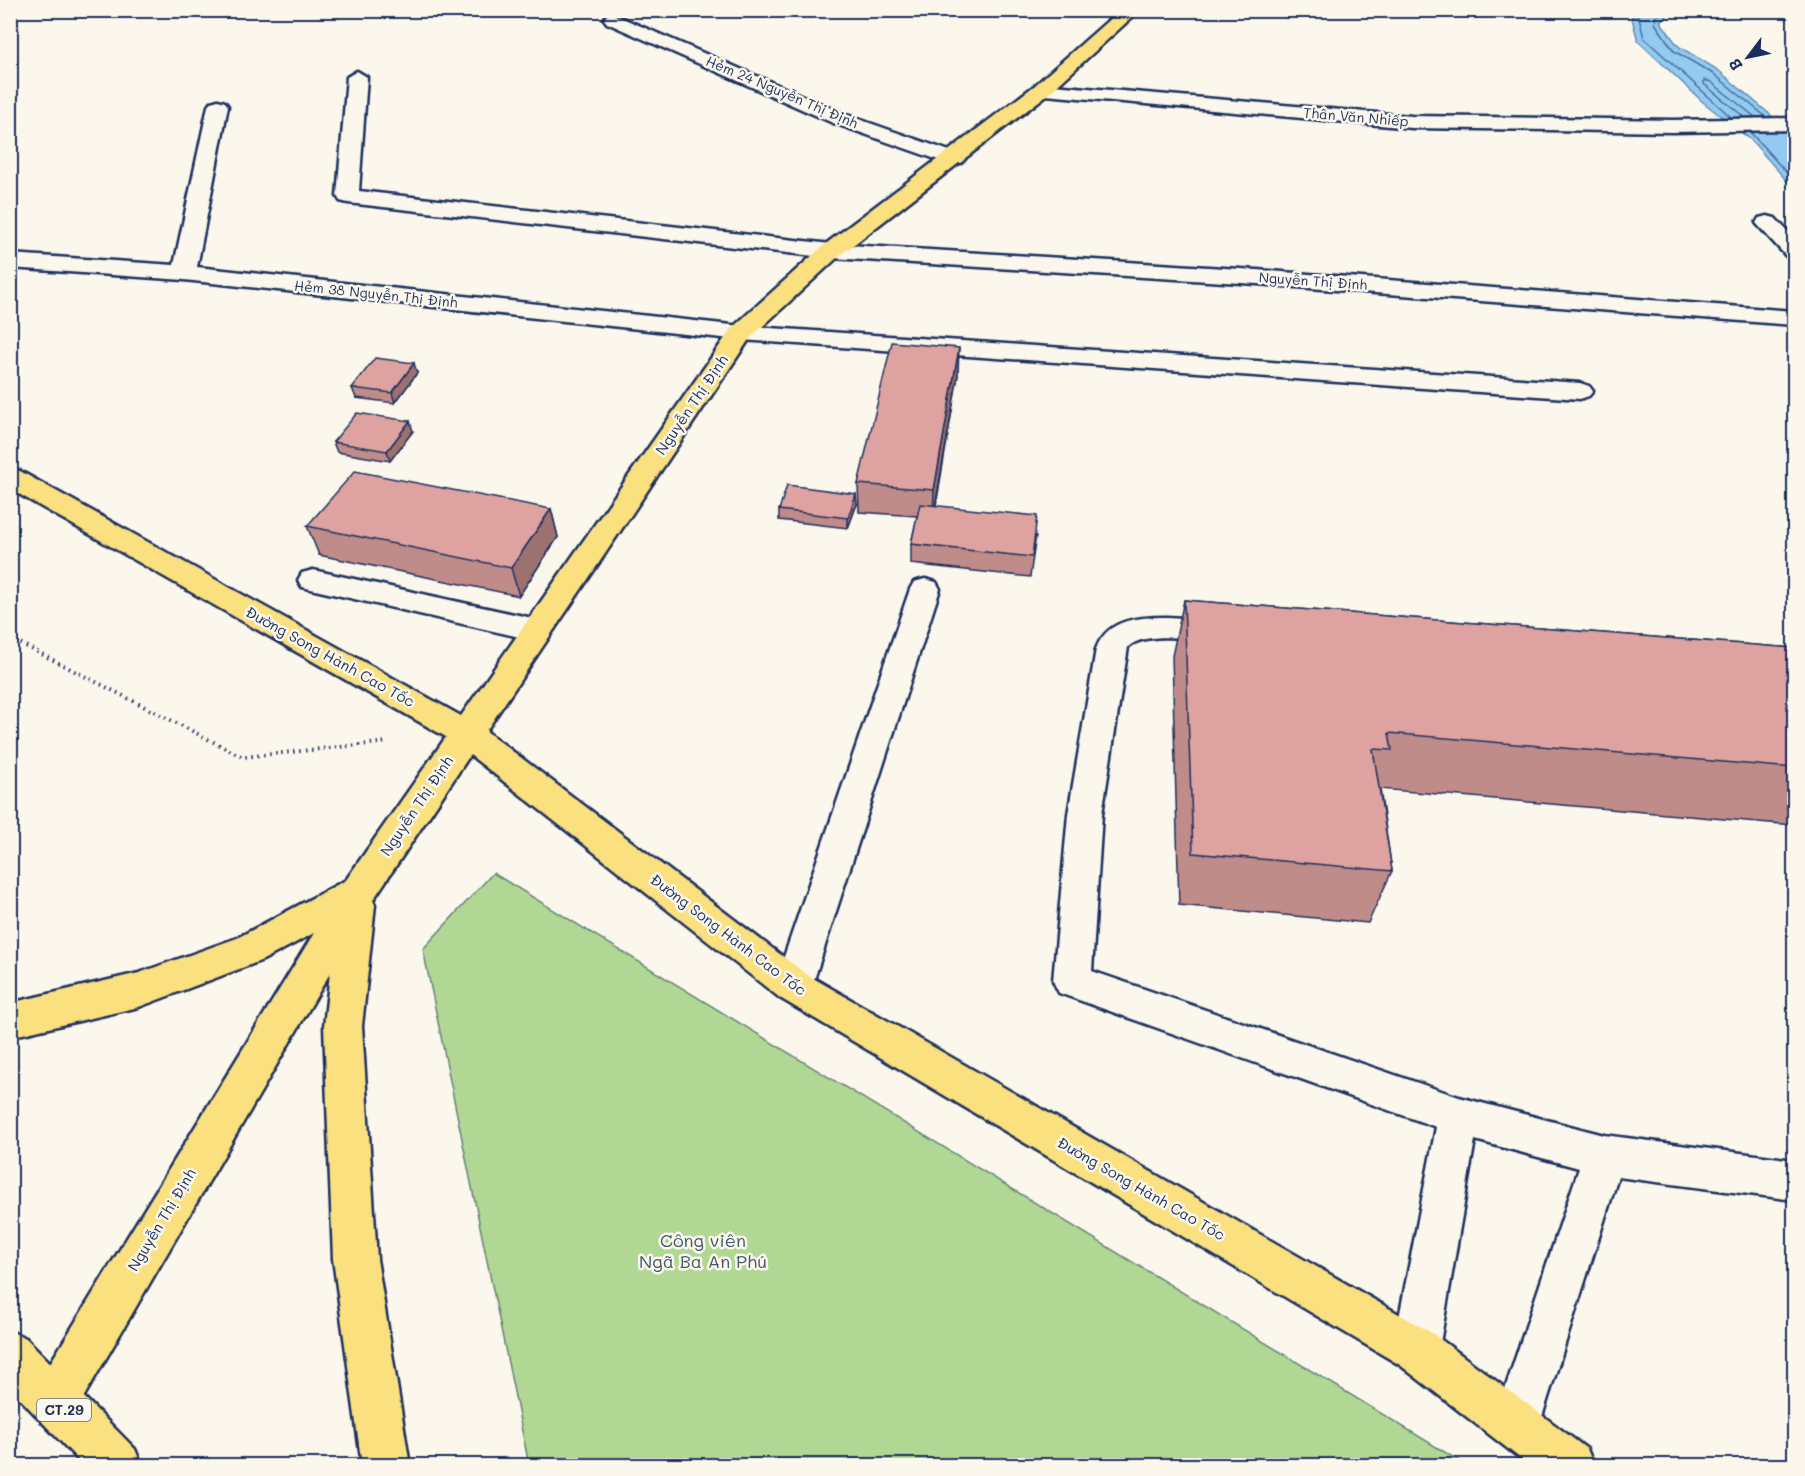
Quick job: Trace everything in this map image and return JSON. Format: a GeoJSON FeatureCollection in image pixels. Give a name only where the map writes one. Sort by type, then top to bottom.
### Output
{"type":"FeatureCollection","features":[{"type":"Feature","properties":{"kind":"main road","name":"Nguyễn Thị Định"},"geometry":{"type":"LineString","coordinates":[[55,1400],[359,891],[741,333],[831,251],[954,159],[1041,90],[1131,10]]}},
{"type":"Feature","properties":{"kind":"main road","name":"Đường Song Hành Cao Tốc"},"geometry":{"type":"LineString","coordinates":[[10,477],[467,734],[793,986],[1416,1349],[1570,1466]]}},
{"type":"Feature","properties":{"kind":"main road"},"geometry":{"type":"LineString","coordinates":[[10,1020],[139,990],[250,949],[359,891]]}},
{"type":"Feature","properties":{"kind":"main road"},"geometry":{"type":"LineString","coordinates":[[359,891],[342,1026],[355,1259],[386,1466]]}},
{"type":"Feature","properties":{"kind":"main road","name":"CT.29"},"geometry":{"type":"LineString","coordinates":[[10,1354],[118,1466]]}},
{"type":"Feature","properties":{"kind":"street","name":"Hẻm 24 Nguyễn Thị Định"},"geometry":{"type":"LineString","coordinates":[[613,19],[840,119],[954,159]]}},
{"type":"Feature","properties":{"kind":"street"},"geometry":{"type":"LineString","coordinates":[[357,77],[348,196],[831,251]]}},
{"type":"Feature","properties":{"kind":"street","name":"Thân Văn Nhiếp"},"geometry":{"type":"LineString","coordinates":[[1041,90],[1412,122],[1673,126],[1794,124]]}},
{"type":"Feature","properties":{"kind":"street"},"geometry":{"type":"LineString","coordinates":[[184,273],[218,106]]}},
{"type":"Feature","properties":{"kind":"street"},"geometry":{"type":"LineString","coordinates":[[1767,223],[1794,251]]}},
{"type":"Feature","properties":{"kind":"street","name":"Nguyễn Thị Định"},"geometry":{"type":"LineString","coordinates":[[831,251],[1257,277],[1794,318]]}},
{"type":"Feature","properties":{"kind":"street","name":"Hẻm 38 Nguyễn Thị Định"},"geometry":{"type":"LineString","coordinates":[[10,261],[184,273],[741,333],[1580,391]]}},
{"type":"Feature","properties":{"kind":"street"},"geometry":{"type":"LineString","coordinates":[[313,580],[537,630]]}},
{"type":"Feature","properties":{"kind":"street"},"geometry":{"type":"LineString","coordinates":[[793,986],[925,589]]}},
{"type":"Feature","properties":{"kind":"street"},"geometry":{"type":"LineString","coordinates":[[1254,634],[1171,628],[1148,629],[1122,634],[1115,641],[1108,663],[1084,814],[1072,981],[1459,1116],[1604,1155],[1794,1180]]}},
{"type":"Feature","properties":{"kind":"street"},"geometry":{"type":"LineString","coordinates":[[1416,1349],[1459,1116]]}},
{"type":"Feature","properties":{"kind":"street"},"geometry":{"type":"LineString","coordinates":[[1517,1425],[1604,1155]]}},
{"type":"Feature","properties":{"kind":"path"},"geometry":{"type":"LineString","coordinates":[[10,638],[243,757],[467,734]]}},
{"type":"Feature","properties":{"kind":"green space","name":"Công viên Ngã Ba An Phú"},"geometry":{"type":"Polygon","coordinates":[[[493,873],[1466,1465],[529,1465],[423,949],[493,873]]]}},
{"type":"Feature","properties":{"kind":"water"},"geometry":{"type":"Polygon","coordinates":[[[1630,11],[1674,11],[1660,21],[1678,46],[1718,70],[1794,135],[1794,189],[1751,140],[1703,102],[1638,41],[1630,11]]]}},
{"type":"Feature","properties":{"kind":"building"},"geometry":{"type":"Polygon","coordinates":[[[892,342],[959,348],[934,490],[858,484],[892,342]]]}},
{"type":"Feature","properties":{"kind":"building"},"geometry":{"type":"Polygon","coordinates":[[[375,358],[414,363],[392,393],[352,388],[375,358]]]}},
{"type":"Feature","properties":{"kind":"building"},"geometry":{"type":"Polygon","coordinates":[[[357,413],[410,421],[387,451],[333,442],[357,413]]]}},
{"type":"Feature","properties":{"kind":"building"},"geometry":{"type":"Polygon","coordinates":[[[355,471],[551,509],[511,568],[307,526],[355,471]]]}},
{"type":"Feature","properties":{"kind":"building"},"geometry":{"type":"Polygon","coordinates":[[[787,485],[856,494],[848,518],[779,510],[787,485]]]}},
{"type":"Feature","properties":{"kind":"building"},"geometry":{"type":"Polygon","coordinates":[[[920,504],[1037,516],[1032,557],[911,544],[920,504]]]}},
{"type":"Feature","properties":{"kind":"building"},"geometry":{"type":"Polygon","coordinates":[[[1184,600],[1794,648],[1794,768],[1389,733],[1392,750],[1373,749],[1392,871],[1193,853],[1184,600]]]}}]}
